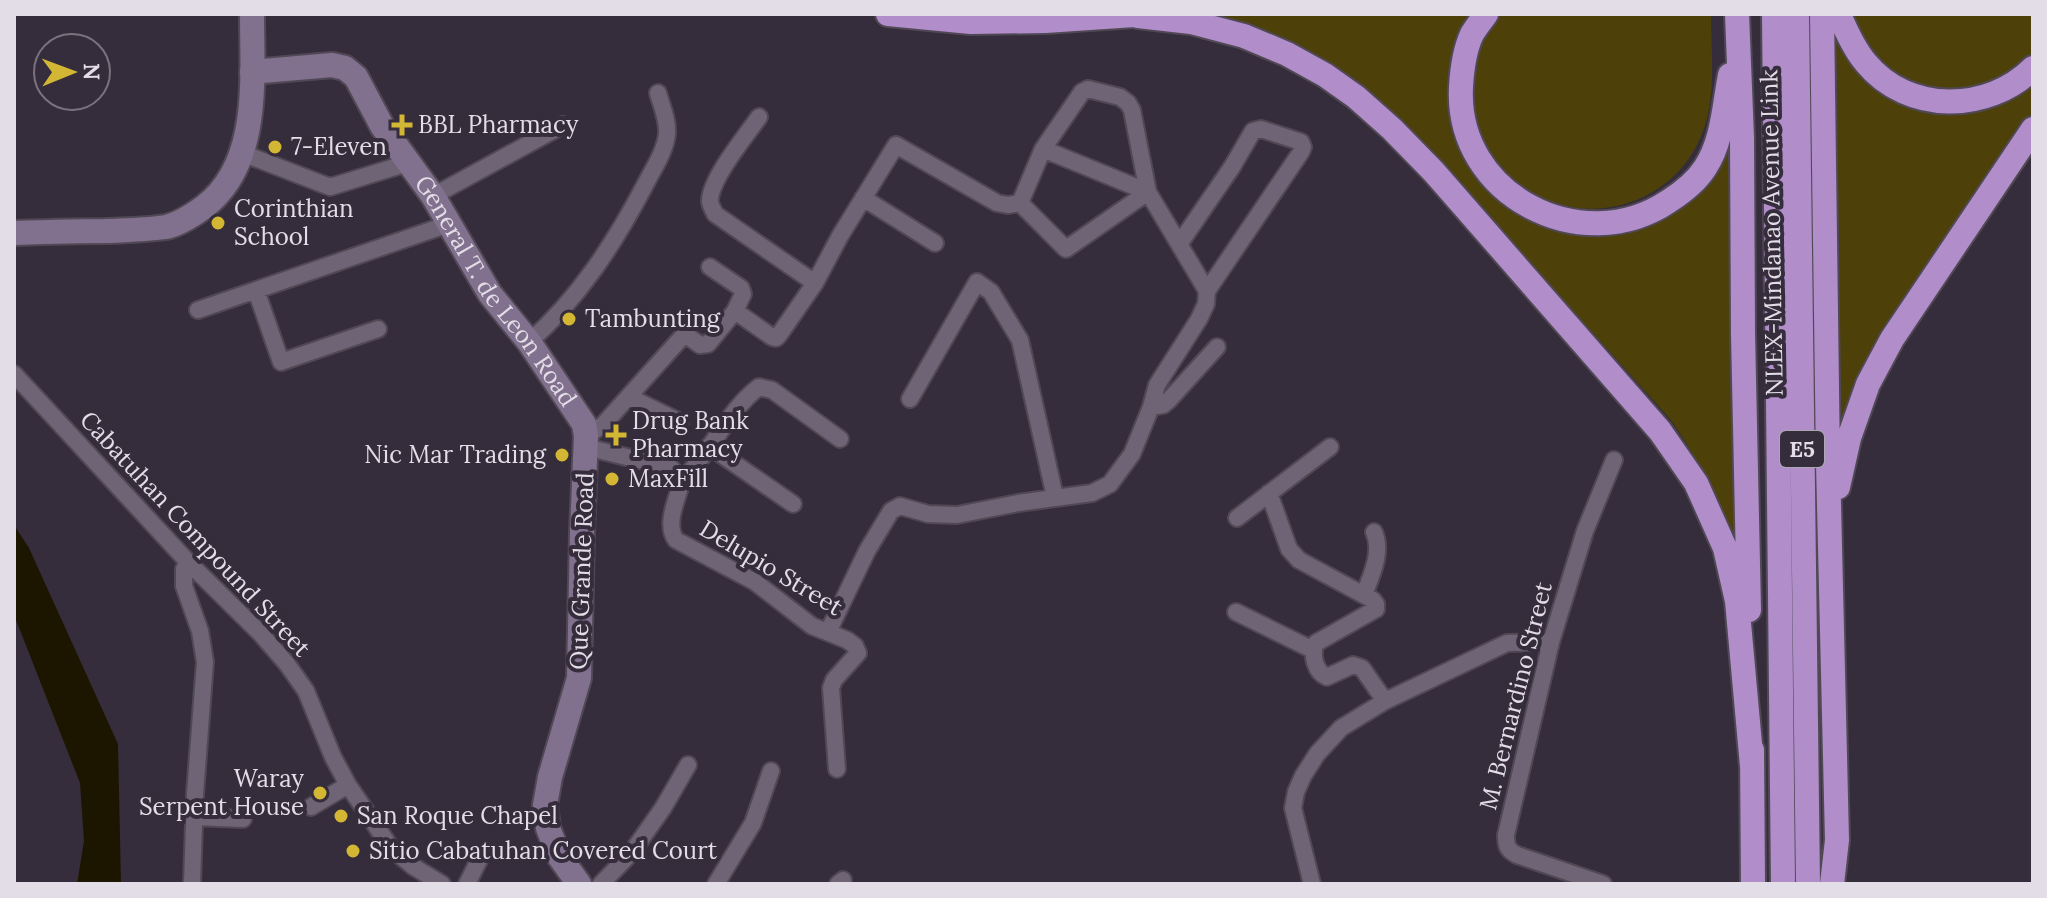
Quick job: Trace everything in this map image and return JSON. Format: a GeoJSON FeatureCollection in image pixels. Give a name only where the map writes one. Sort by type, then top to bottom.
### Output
{"type":"FeatureCollection","features":[{"type":"Feature","properties":{"kind":"highway"},"geometry":{"type":"LineString","coordinates":[[888,14],[971,22],[1144,15],[1191,22],[1244,36],[1287,54],[1356,97],[1434,172],[1660,431],[1696,483],[1725,548],[1737,601],[1752,766]]}},
{"type":"Feature","properties":{"kind":"highway"},"geometry":{"type":"LineString","coordinates":[[1486,14],[1472,34],[1462,64],[1460,100],[1470,141],[1490,173],[1510,194],[1529,207],[1543,214],[1596,224],[1632,220],[1659,208],[1686,189],[1705,169],[1716,147],[1737,25]]}},
{"type":"Feature","properties":{"kind":"highway","name":"NLEX-Mindanao Avenue Link"},"geometry":{"type":"LineString","coordinates":[[1774,14],[1783,884]]}},
{"type":"Feature","properties":{"kind":"highway","name":"NLEX-Mindanao Avenue Link"},"geometry":{"type":"LineString","coordinates":[[1797,14],[1808,884]]}},
{"type":"Feature","properties":{"kind":"highway"},"geometry":{"type":"LineString","coordinates":[[1822,14],[1837,840],[1832,884]]}},
{"type":"Feature","properties":{"kind":"highway"},"geometry":{"type":"LineString","coordinates":[[1839,14],[1867,65],[1898,89],[1915,96],[1934,101],[1977,100],[2017,82],[2033,68]]}},
{"type":"Feature","properties":{"kind":"highway"},"geometry":{"type":"LineString","coordinates":[[1737,25],[1742,138],[1753,884]]}},
{"type":"Feature","properties":{"kind":"highway"},"geometry":{"type":"LineString","coordinates":[[1831,585],[1837,490],[1849,438],[1868,384],[1892,339],[2033,129]]}},
{"type":"Feature","properties":{"kind":"main road"},"geometry":{"type":"LineString","coordinates":[[14,233],[135,230],[169,226],[192,216],[217,197],[232,176],[242,153],[250,109],[252,14]]}},
{"type":"Feature","properties":{"kind":"main road","name":"General T. de Leon Road"},"geometry":{"type":"LineString","coordinates":[[252,61],[332,65],[345,68],[356,77],[382,126],[433,196],[490,294],[529,342],[584,424],[586,442]]}},
{"type":"Feature","properties":{"kind":"main road","name":"Que Grande Road"},"geometry":{"type":"LineString","coordinates":[[579,884],[559,856],[548,828],[545,805],[550,777],[579,678],[586,442]]}},
{"type":"Feature","properties":{"kind":"street"},"geometry":{"type":"LineString","coordinates":[[1020,203],[1043,149],[1085,90],[1120,97],[1128,103],[1135,117],[1148,192],[1207,291]]}},
{"type":"Feature","properties":{"kind":"street"},"geometry":{"type":"LineString","coordinates":[[529,342],[552,322],[583,286],[608,251],[641,193],[666,141],[667,119],[658,93]]}},
{"type":"Feature","properties":{"kind":"street"},"geometry":{"type":"LineString","coordinates":[[759,117],[721,172],[711,196],[712,210],[815,283]]}},
{"type":"Feature","properties":{"kind":"street"},"geometry":{"type":"LineString","coordinates":[[433,196],[563,125]]}},
{"type":"Feature","properties":{"kind":"street"},"geometry":{"type":"LineString","coordinates":[[828,632],[867,551],[895,508],[900,506],[928,514],[957,515],[1092,493],[1110,484],[1132,454],[1157,385],[1199,319],[1206,304],[1207,291],[1301,152],[1301,142],[1261,129],[1253,131],[1180,243]]}},
{"type":"Feature","properties":{"kind":"street"},"geometry":{"type":"LineString","coordinates":[[735,311],[776,338],[815,283],[896,145],[997,203],[1020,203]]}},
{"type":"Feature","properties":{"kind":"street"},"geometry":{"type":"LineString","coordinates":[[1043,149],[1148,192]]}},
{"type":"Feature","properties":{"kind":"street"},"geometry":{"type":"LineString","coordinates":[[242,153],[330,187],[408,163]]}},
{"type":"Feature","properties":{"kind":"street"},"geometry":{"type":"LineString","coordinates":[[1020,203],[1066,249],[1148,192]]}},
{"type":"Feature","properties":{"kind":"street"},"geometry":{"type":"LineString","coordinates":[[863,198],[935,243]]}},
{"type":"Feature","properties":{"kind":"street"},"geometry":{"type":"LineString","coordinates":[[198,310],[449,224]]}},
{"type":"Feature","properties":{"kind":"street"},"geometry":{"type":"LineString","coordinates":[[710,267],[741,288],[743,294],[735,311],[708,344],[700,345],[689,337],[682,337],[586,442],[671,468],[682,480],[759,387],[772,390],[840,439]]}},
{"type":"Feature","properties":{"kind":"street"},"geometry":{"type":"LineString","coordinates":[[910,399],[977,282],[991,292],[1020,340],[1055,497]]}},
{"type":"Feature","properties":{"kind":"street"},"geometry":{"type":"LineString","coordinates":[[256,290],[281,362],[378,329]]}},
{"type":"Feature","properties":{"kind":"street"},"geometry":{"type":"LineString","coordinates":[[1151,407],[1163,405],[1169,400],[1217,347]]}},
{"type":"Feature","properties":{"kind":"street","name":"Cabatuhan Compound Street"},"geometry":{"type":"LineString","coordinates":[[14,374],[287,664],[306,691],[348,785],[391,848],[442,884]]}},
{"type":"Feature","properties":{"kind":"street"},"geometry":{"type":"LineString","coordinates":[[629,397],[680,422]]}},
{"type":"Feature","properties":{"kind":"street"},"geometry":{"type":"LineString","coordinates":[[709,446],[793,504]]}},
{"type":"Feature","properties":{"kind":"street"},"geometry":{"type":"LineString","coordinates":[[1237,518],[1330,447]]}},
{"type":"Feature","properties":{"kind":"street","name":"M. Bernardino Street"},"geometry":{"type":"LineString","coordinates":[[1603,884],[1511,852],[1506,846],[1506,835],[1551,642],[1585,531],[1614,460]]}},
{"type":"Feature","properties":{"kind":"street","name":"Delupio Street"},"geometry":{"type":"LineString","coordinates":[[682,480],[670,533],[676,540],[755,582],[812,626],[855,646],[858,653],[834,680],[831,688],[837,769]]}},
{"type":"Feature","properties":{"kind":"street"},"geometry":{"type":"LineString","coordinates":[[1269,493],[1289,549],[1299,560],[1376,604],[1376,609],[1316,643],[1314,661],[1323,676],[1327,677],[1353,665],[1362,668],[1385,701]]}},
{"type":"Feature","properties":{"kind":"street"},"geometry":{"type":"LineString","coordinates":[[1364,595],[1377,555],[1374,532]]}},
{"type":"Feature","properties":{"kind":"street"},"geometry":{"type":"LineString","coordinates":[[188,562],[184,569],[184,586],[200,631],[205,662],[193,884]]}},
{"type":"Feature","properties":{"kind":"street"},"geometry":{"type":"LineString","coordinates":[[1236,612],[1313,650]]}},
{"type":"Feature","properties":{"kind":"street"},"geometry":{"type":"LineString","coordinates":[[1312,884],[1293,808],[1303,776],[1317,754],[1341,728],[1385,701],[1507,643],[1551,642]]}},
{"type":"Feature","properties":{"kind":"street"},"geometry":{"type":"LineString","coordinates":[[601,884],[632,852],[688,765]]}},
{"type":"Feature","properties":{"kind":"street"},"geometry":{"type":"LineString","coordinates":[[716,884],[753,823],[771,771]]}},
{"type":"Feature","properties":{"kind":"street"},"geometry":{"type":"LineString","coordinates":[[311,807],[348,785]]}},
{"type":"Feature","properties":{"kind":"street"},"geometry":{"type":"LineString","coordinates":[[195,817],[243,819]]}},
{"type":"Feature","properties":{"kind":"street"},"geometry":{"type":"LineString","coordinates":[[467,884],[479,860]]}},
{"type":"Feature","properties":{"kind":"shaded area"},"geometry":{"type":"Polygon","coordinates":[[[1479,14],[1456,125],[1557,227],[1689,195],[1732,98],[1744,581],[1715,496],[1670,419],[1414,133],[1353,82],[1257,29],[1213,15],[1479,14]]]}},
{"type":"Feature","properties":{"kind":"shaded area"},"geometry":{"type":"Polygon","coordinates":[[[1494,14],[1711,14],[1712,81],[1708,114],[1697,145],[1677,173],[1651,193],[1622,205],[1591,209],[1559,205],[1530,193],[1505,173],[1477,128],[1470,77],[1473,58],[1494,14]]]}},
{"type":"Feature","properties":{"kind":"shaded area"},"geometry":{"type":"Polygon","coordinates":[[[1834,14],[1912,102],[2033,78],[2033,113],[1959,227],[1833,462],[1834,14]]]}},
{"type":"Feature","properties":{"kind":"shaded area"},"geometry":{"type":"Polygon","coordinates":[[[1848,14],[2033,14],[2033,56],[2017,71],[1976,92],[1917,89],[1875,63],[1848,14]]]}},
{"type":"Feature","properties":{"kind":"shaded area"},"geometry":{"type":"Polygon","coordinates":[[[14,525],[29,548],[118,744],[121,884],[77,884],[84,841],[80,783],[14,615],[14,525]]]}},
{"type":"Feature","properties":{"kind":"place","name":"BBL Pharmacy"},"geometry":{"type":"Point","coordinates":[402,125]}},
{"type":"Feature","properties":{"kind":"place","name":"7-Eleven"},"geometry":{"type":"Point","coordinates":[275,147]}},
{"type":"Feature","properties":{"kind":"place","name":"Corinthian School"},"geometry":{"type":"Point","coordinates":[218,223]}},
{"type":"Feature","properties":{"kind":"place","name":"Tambunting"},"geometry":{"type":"Point","coordinates":[569,319]}},
{"type":"Feature","properties":{"kind":"place","name":"Drug Bank Pharmacy"},"geometry":{"type":"Point","coordinates":[616,435]}},
{"type":"Feature","properties":{"kind":"place","name":"Nic Mar Trading"},"geometry":{"type":"Point","coordinates":[562,455]}},
{"type":"Feature","properties":{"kind":"place","name":"MaxFill"},"geometry":{"type":"Point","coordinates":[612,479]}},
{"type":"Feature","properties":{"kind":"place","name":"Waray Serpent House"},"geometry":{"type":"Point","coordinates":[320,793]}},
{"type":"Feature","properties":{"kind":"place","name":"San Roque Chapel"},"geometry":{"type":"Point","coordinates":[341,816]}},
{"type":"Feature","properties":{"kind":"place","name":"Sitio Cabatuhan Covered Court"},"geometry":{"type":"Point","coordinates":[353,851]}}]}
